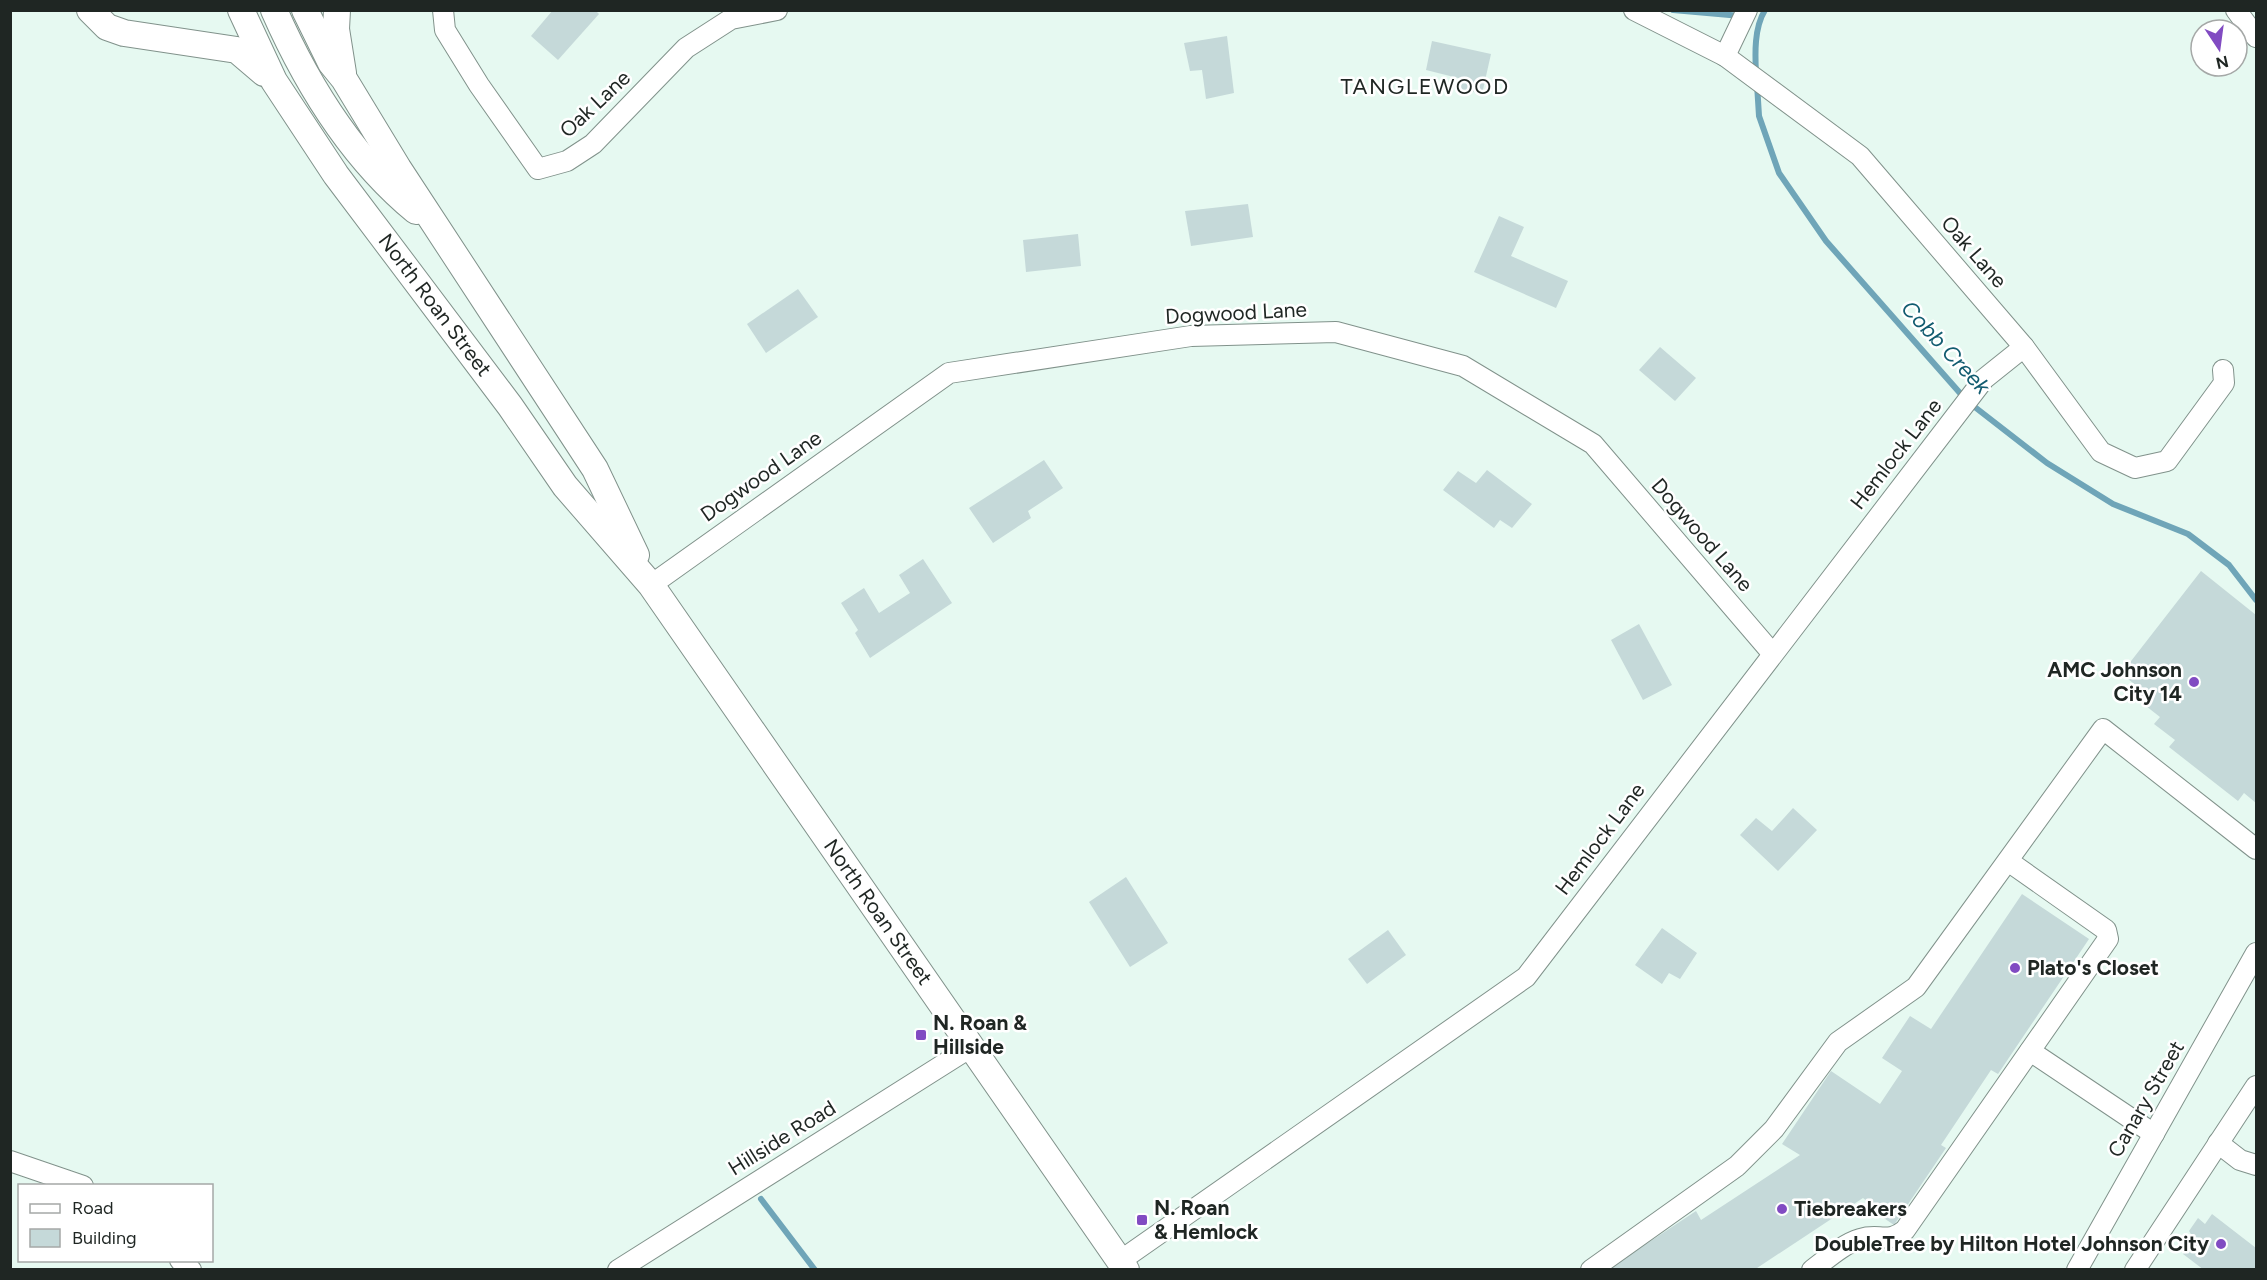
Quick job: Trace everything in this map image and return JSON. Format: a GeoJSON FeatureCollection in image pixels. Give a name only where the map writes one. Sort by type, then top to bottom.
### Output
{"type":"FeatureCollection","features":[{"type":"Feature","properties":{"kind":"main road"},"geometry":{"type":"LineString","coordinates":[[90,10],[107,27],[124,33],[237,50],[274,81]]}},
{"type":"Feature","properties":{"kind":"main road","name":"North Roan Street"},"geometry":{"type":"LineString","coordinates":[[241,10],[274,81],[336,175],[496,387],[565,486],[651,585],[1123,1265]]}},
{"type":"Feature","properties":{"kind":"main road"},"geometry":{"type":"LineString","coordinates":[[274,10],[287,40],[334,120],[392,191],[440,231]]}},
{"type":"Feature","properties":{"kind":"main road","name":"North Roan Street"},"geometry":{"type":"LineString","coordinates":[[305,10],[331,63],[344,79],[595,469],[651,585]]}},
{"type":"Feature","properties":{"kind":"main road"},"geometry":{"type":"LineString","coordinates":[[337,10],[336,29],[344,79]]}},
{"type":"Feature","properties":{"kind":"street","name":"Oak Lane"},"geometry":{"type":"LineString","coordinates":[[444,10],[445,30],[479,85],[538,169],[567,161],[593,144],[686,48],[731,19],[777,10]]}},
{"type":"Feature","properties":{"kind":"street","name":"Oak Lane"},"geometry":{"type":"LineString","coordinates":[[1634,10],[1725,56],[1860,156],[2024,347],[2101,452],[2135,468],[2167,461],[2224,383],[2223,370]]}},
{"type":"Feature","properties":{"kind":"street"},"geometry":{"type":"LineString","coordinates":[[1725,56],[1747,10]]}},
{"type":"Feature","properties":{"kind":"street"},"geometry":{"type":"LineString","coordinates":[[2236,10],[2256,37]]}},
{"type":"Feature","properties":{"kind":"street","name":"Dogwood Lane"},"geometry":{"type":"LineString","coordinates":[[651,585],[949,373],[1191,336],[1336,332],[1464,366],[1593,444],[1772,653]]}},
{"type":"Feature","properties":{"kind":"street","name":"Hemlock Lane"},"geometry":{"type":"LineString","coordinates":[[1123,1265],[1526,977],[1984,379],[2024,347]]}},
{"type":"Feature","properties":{"kind":"street"},"geometry":{"type":"LineString","coordinates":[[1591,1269],[1737,1166],[1760,1145],[1838,1042],[1917,987],[2103,729],[2256,849]]}},
{"type":"Feature","properties":{"kind":"street"},"geometry":{"type":"LineString","coordinates":[[1812,1269],[1852,1242],[1872,1236],[1888,1239],[1905,1230],[2106,943],[2108,934],[2102,927],[2008,861]]}},
{"type":"Feature","properties":{"kind":"street","name":"Canary Street"},"geometry":{"type":"LineString","coordinates":[[2077,1269],[2256,953]]}},
{"type":"Feature","properties":{"kind":"street","name":"Hillside Road"},"geometry":{"type":"LineString","coordinates":[[618,1269],[972,1047]]}},
{"type":"Feature","properties":{"kind":"street"},"geometry":{"type":"LineString","coordinates":[[2030,1051],[2154,1134]]}},
{"type":"Feature","properties":{"kind":"street"},"geometry":{"type":"LineString","coordinates":[[2135,1269],[2256,1086]]}},
{"type":"Feature","properties":{"kind":"street"},"geometry":{"type":"LineString","coordinates":[[2218,1143],[2240,1160],[2256,1165]]}},
{"type":"Feature","properties":{"kind":"street"},"geometry":{"type":"LineString","coordinates":[[10,1161],[80,1184]]}},
{"type":"Feature","properties":{"kind":"building"},"geometry":{"type":"Polygon","coordinates":[[[553,10],[595,10],[599,14],[558,60],[531,36],[553,10]]]}},
{"type":"Feature","properties":{"kind":"building"},"geometry":{"type":"Polygon","coordinates":[[[1227,36],[1234,93],[1206,99],[1202,70],[1190,71],[1184,43],[1227,36]]]}},
{"type":"Feature","properties":{"kind":"building"},"geometry":{"type":"Polygon","coordinates":[[[1432,41],[1491,54],[1482,94],[1460,89],[1462,79],[1426,70],[1432,41]]]}},
{"type":"Feature","properties":{"kind":"building"},"geometry":{"type":"Polygon","coordinates":[[[1248,204],[1253,237],[1191,246],[1185,211],[1248,204]]]}},
{"type":"Feature","properties":{"kind":"building"},"geometry":{"type":"Polygon","coordinates":[[[1499,216],[1524,227],[1511,256],[1568,281],[1556,308],[1474,272],[1499,216]]]}},
{"type":"Feature","properties":{"kind":"building"},"geometry":{"type":"Polygon","coordinates":[[[1078,234],[1081,266],[1026,272],[1023,240],[1078,234]]]}},
{"type":"Feature","properties":{"kind":"building"},"geometry":{"type":"Polygon","coordinates":[[[798,289],[818,317],[766,353],[747,324],[798,289]]]}},
{"type":"Feature","properties":{"kind":"building"},"geometry":{"type":"Polygon","coordinates":[[[1660,347],[1696,378],[1675,401],[1639,370],[1660,347]]]}},
{"type":"Feature","properties":{"kind":"building"},"geometry":{"type":"Polygon","coordinates":[[[1044,460],[1063,488],[1028,511],[1031,518],[993,543],[969,508],[1044,460]]]}},
{"type":"Feature","properties":{"kind":"building"},"geometry":{"type":"Polygon","coordinates":[[[1487,470],[1532,504],[1512,528],[1500,520],[1494,528],[1443,490],[1458,471],[1476,483],[1487,470]]]}},
{"type":"Feature","properties":{"kind":"building"},"geometry":{"type":"Polygon","coordinates":[[[923,559],[952,603],[870,658],[855,633],[858,630],[841,603],[864,588],[879,613],[910,593],[899,575],[923,559]]]}},
{"type":"Feature","properties":{"kind":"building","name":"AMC Johnson City 14"},"geometry":{"type":"Polygon","coordinates":[[[2201,571],[2256,615],[2256,803],[2244,793],[2238,801],[2169,747],[2175,740],[2154,724],[2160,717],[2137,699],[2144,691],[2121,674],[2201,571]]]}},
{"type":"Feature","properties":{"kind":"building"},"geometry":{"type":"Polygon","coordinates":[[[1639,624],[1672,685],[1643,700],[1611,640],[1639,624]]]}},
{"type":"Feature","properties":{"kind":"building"},"geometry":{"type":"Polygon","coordinates":[[[1793,808],[1817,830],[1778,871],[1740,835],[1756,818],[1772,831],[1793,808]]]}},
{"type":"Feature","properties":{"kind":"building"},"geometry":{"type":"Polygon","coordinates":[[[1126,877],[1168,943],[1130,967],[1089,902],[1126,877]]]}},
{"type":"Feature","properties":{"kind":"building"},"geometry":{"type":"Polygon","coordinates":[[[2022,894],[2089,939],[1998,1074],[1991,1070],[1941,1145],[1946,1148],[1894,1225],[1866,1206],[1868,1202],[1863,1198],[1754,1270],[1607,1270],[1696,1211],[1701,1220],[1800,1155],[1782,1144],[1831,1071],[1880,1104],[1902,1071],[1882,1058],[1910,1016],[1931,1029],[2022,894]]]}},
{"type":"Feature","properties":{"kind":"building"},"geometry":{"type":"Polygon","coordinates":[[[1662,928],[1697,953],[1680,979],[1669,973],[1662,984],[1635,965],[1662,928]]]}},
{"type":"Feature","properties":{"kind":"building"},"geometry":{"type":"Polygon","coordinates":[[[1388,930],[1406,955],[1367,984],[1348,959],[1388,930]]]}},
{"type":"Feature","properties":{"kind":"building","name":"DoubleTree by Hilton Hotel Johnson City"},"geometry":{"type":"Polygon","coordinates":[[[2212,1214],[2256,1248],[2256,1270],[2204,1270],[2183,1254],[2194,1239],[2189,1231],[2198,1218],[2205,1224],[2212,1214]]]}},
{"type":"Feature","properties":{"kind":"waterway"},"geometry":{"type":"LineString","coordinates":[[1673,10],[1741,16]]}},
{"type":"Feature","properties":{"kind":"waterway","name":"Cobb Creek"},"geometry":{"type":"LineString","coordinates":[[1756,74],[1757,33],[1765,10]]}},
{"type":"Feature","properties":{"kind":"waterway","name":"Cobb Creek"},"geometry":{"type":"LineString","coordinates":[[1757,84],[1759,116],[1779,173],[1826,241],[1967,401],[2047,463],[2113,504],[2188,534],[2229,565],[2256,600]]}},
{"type":"Feature","properties":{"kind":"waterway"},"geometry":{"type":"LineString","coordinates":[[761,1199],[815,1270]]}},
{"type":"Feature","properties":{"kind":"place","name":"AMC Johnson City 14"},"geometry":{"type":"Point","coordinates":[2194,682]}},
{"type":"Feature","properties":{"kind":"place","name":"Plato's Closet"},"geometry":{"type":"Point","coordinates":[2015,968]}},
{"type":"Feature","properties":{"kind":"place","name":"N. Roan & Hillside"},"geometry":{"type":"Point","coordinates":[921,1035]}},
{"type":"Feature","properties":{"kind":"place","name":"Tiebreakers"},"geometry":{"type":"Point","coordinates":[1782,1209]}},
{"type":"Feature","properties":{"kind":"place","name":"N. Roan & Hemlock"},"geometry":{"type":"Point","coordinates":[1142,1220]}},
{"type":"Feature","properties":{"kind":"place","name":"DoubleTree by Hilton Hotel Johnson City"},"geometry":{"type":"Point","coordinates":[2221,1244]}},
{"type":"Feature","properties":{"kind":"district","name":"TANGLEWOOD"},"geometry":{"type":"Point","coordinates":[1425,86]}}]}
